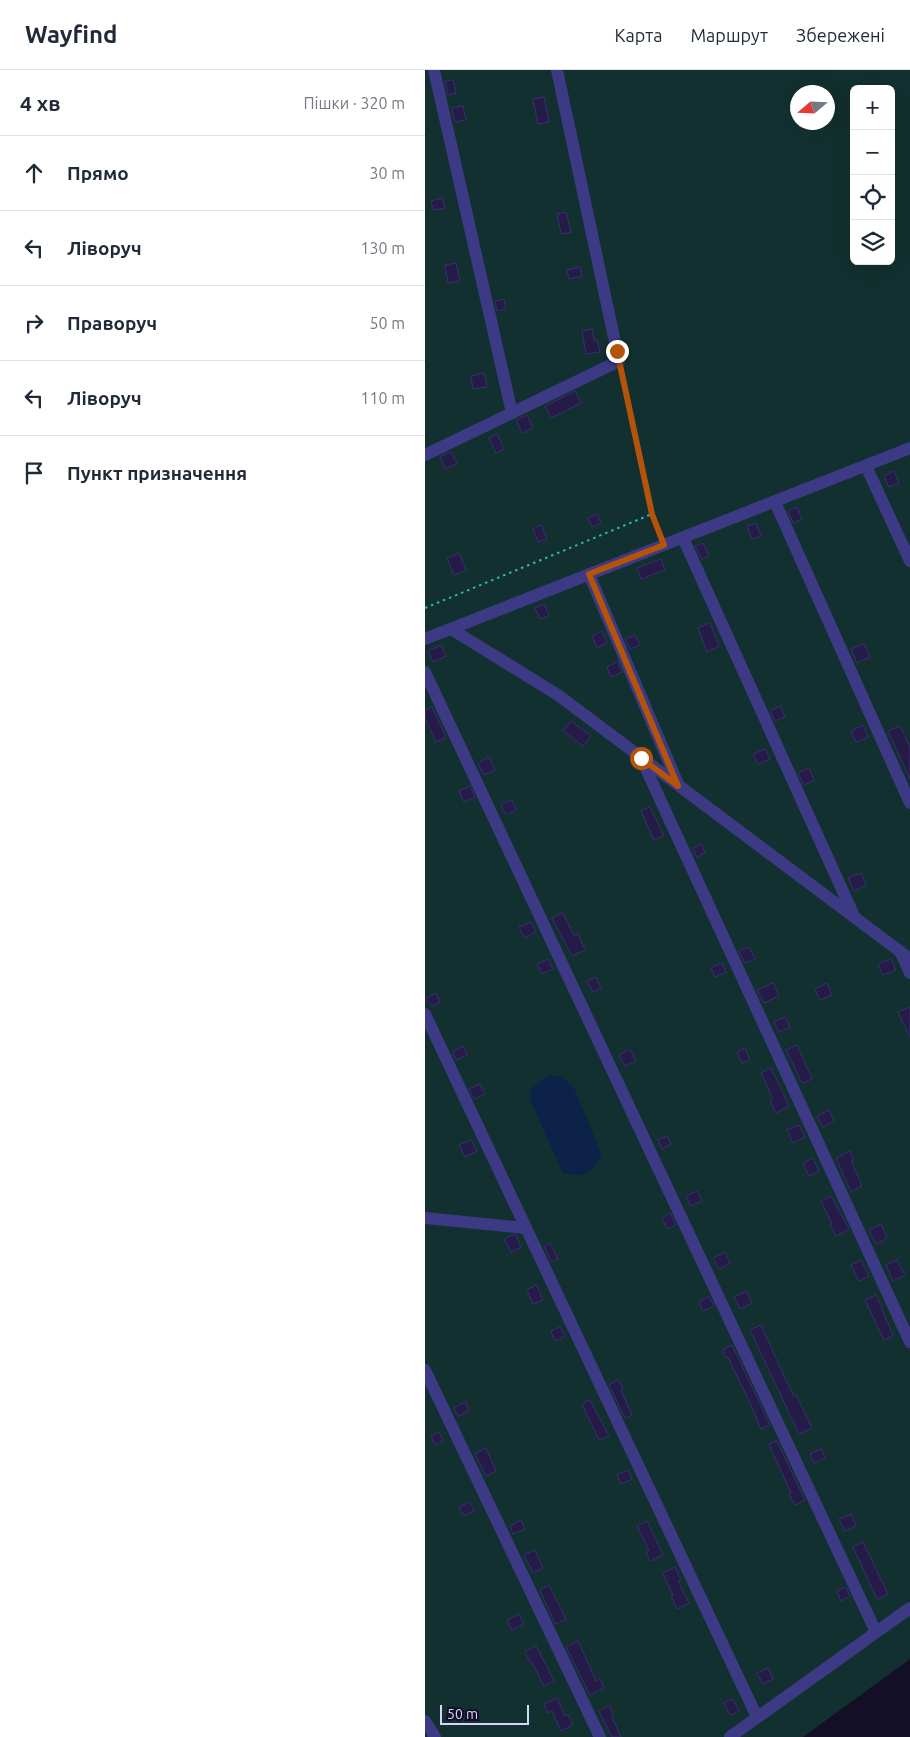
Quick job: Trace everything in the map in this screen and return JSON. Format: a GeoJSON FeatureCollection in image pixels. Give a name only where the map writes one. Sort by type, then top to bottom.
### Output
{"type":"FeatureCollection","features":[{"type":"Feature","properties":{"kind":"street"},"geometry":{"type":"LineString","coordinates":[[434,70],[512,413]]}},
{"type":"Feature","properties":{"kind":"street"},"geometry":{"type":"LineString","coordinates":[[425,455],[619,361],[557,70]]}},
{"type":"Feature","properties":{"kind":"street"},"geometry":{"type":"LineString","coordinates":[[425,638],[910,448]]}},
{"type":"Feature","properties":{"kind":"street"},"geometry":{"type":"LineString","coordinates":[[866,466],[910,561]]}},
{"type":"Feature","properties":{"kind":"street"},"geometry":{"type":"LineString","coordinates":[[775,502],[910,803]]}},
{"type":"Feature","properties":{"kind":"street"},"geometry":{"type":"LineString","coordinates":[[683,538],[855,918]]}},
{"type":"Feature","properties":{"kind":"street"},"geometry":{"type":"LineString","coordinates":[[589,574],[678,786]]}},
{"type":"Feature","properties":{"kind":"street"},"geometry":{"type":"LineString","coordinates":[[451,629],[557,695],[855,918],[905,956],[910,973]]}},
{"type":"Feature","properties":{"kind":"street"},"geometry":{"type":"LineString","coordinates":[[425,672],[876,1632]]}},
{"type":"Feature","properties":{"kind":"street"},"geometry":{"type":"LineString","coordinates":[[641,758],[910,1342]]}},
{"type":"Feature","properties":{"kind":"street"},"geometry":{"type":"LineString","coordinates":[[425,1014],[757,1717]]}},
{"type":"Feature","properties":{"kind":"street"},"geometry":{"type":"LineString","coordinates":[[425,1218],[525,1228]]}},
{"type":"Feature","properties":{"kind":"street"},"geometry":{"type":"LineString","coordinates":[[425,1370],[600,1737]]}},
{"type":"Feature","properties":{"kind":"street"},"geometry":{"type":"LineString","coordinates":[[730,1737],[910,1608]]}},
{"type":"Feature","properties":{"kind":"street"},"geometry":{"type":"LineString","coordinates":[[425,1721],[435,1737]]}},
{"type":"Feature","properties":{"kind":"path"},"geometry":{"type":"LineString","coordinates":[[619,361],[652,514],[664,545]]}},
{"type":"Feature","properties":{"kind":"path"},"geometry":{"type":"LineString","coordinates":[[425,608],[652,514]]}},
{"type":"Feature","properties":{"kind":"green space"},"geometry":{"type":"Polygon","coordinates":[[[425,70],[910,70],[910,1659],[803,1737],[425,1737],[425,70]]]}},
{"type":"Feature","properties":{"kind":"water"},"geometry":{"type":"Polygon","coordinates":[[[550,1075],[563,1077],[574,1088],[602,1155],[591,1171],[581,1175],[563,1173],[531,1102],[530,1090],[538,1082],[550,1075]]]}},
{"type":"Feature","properties":{"kind":"building"},"geometry":{"type":"Polygon","coordinates":[[[453,80],[456,93],[448,95],[445,81],[453,80]]]}},
{"type":"Feature","properties":{"kind":"building"},"geometry":{"type":"Polygon","coordinates":[[[544,97],[549,122],[538,124],[533,99],[544,97]]]}},
{"type":"Feature","properties":{"kind":"building"},"geometry":{"type":"Polygon","coordinates":[[[463,106],[466,120],[455,122],[452,108],[463,106]]]}},
{"type":"Feature","properties":{"kind":"building"},"geometry":{"type":"Polygon","coordinates":[[[442,198],[445,208],[433,210],[431,201],[442,198]]]}},
{"type":"Feature","properties":{"kind":"building"},"geometry":{"type":"Polygon","coordinates":[[[566,212],[571,232],[561,234],[557,214],[566,212]]]}},
{"type":"Feature","properties":{"kind":"building"},"geometry":{"type":"Polygon","coordinates":[[[456,263],[460,281],[448,283],[445,265],[456,263]]]}},
{"type":"Feature","properties":{"kind":"building"},"geometry":{"type":"Polygon","coordinates":[[[580,267],[582,276],[569,279],[567,270],[580,267]]]}},
{"type":"Feature","properties":{"kind":"building"},"geometry":{"type":"Polygon","coordinates":[[[504,299],[506,309],[497,311],[495,301],[504,299]]]}},
{"type":"Feature","properties":{"kind":"building"},"geometry":{"type":"Polygon","coordinates":[[[592,329],[594,341],[597,340],[600,352],[586,354],[582,331],[592,329]]]}},
{"type":"Feature","properties":{"kind":"building"},"geometry":{"type":"Polygon","coordinates":[[[484,373],[487,387],[473,389],[471,376],[484,373]]]}},
{"type":"Feature","properties":{"kind":"building"},"geometry":{"type":"Polygon","coordinates":[[[575,391],[581,403],[551,418],[545,406],[575,391]]]}},
{"type":"Feature","properties":{"kind":"building"},"geometry":{"type":"Polygon","coordinates":[[[527,415],[533,428],[522,433],[516,420],[527,415]]]}},
{"type":"Feature","properties":{"kind":"building"},"geometry":{"type":"Polygon","coordinates":[[[497,434],[504,449],[496,453],[489,438],[497,434]]]}},
{"type":"Feature","properties":{"kind":"building"},"geometry":{"type":"Polygon","coordinates":[[[451,452],[457,463],[446,469],[440,457],[451,452]]]}},
{"type":"Feature","properties":{"kind":"building"},"geometry":{"type":"Polygon","coordinates":[[[894,471],[899,483],[889,487],[884,476],[894,471]]]}},
{"type":"Feature","properties":{"kind":"building"},"geometry":{"type":"Polygon","coordinates":[[[797,507],[802,519],[793,523],[788,511],[797,507]]]}},
{"type":"Feature","properties":{"kind":"building"},"geometry":{"type":"Polygon","coordinates":[[[597,514],[601,523],[592,527],[588,518],[597,514]]]}},
{"type":"Feature","properties":{"kind":"building"},"geometry":{"type":"Polygon","coordinates":[[[756,523],[761,536],[752,539],[747,526],[756,523]]]}},
{"type":"Feature","properties":{"kind":"building"},"geometry":{"type":"Polygon","coordinates":[[[541,525],[547,539],[538,542],[533,529],[541,525]]]}},
{"type":"Feature","properties":{"kind":"building"},"geometry":{"type":"Polygon","coordinates":[[[703,543],[709,556],[702,559],[695,546],[703,543]]]}},
{"type":"Feature","properties":{"kind":"building"},"geometry":{"type":"Polygon","coordinates":[[[459,553],[466,570],[454,575],[447,558],[459,553]]]}},
{"type":"Feature","properties":{"kind":"building"},"geometry":{"type":"Polygon","coordinates":[[[661,559],[665,570],[641,579],[637,568],[661,559]]]}},
{"type":"Feature","properties":{"kind":"building"},"geometry":{"type":"Polygon","coordinates":[[[544,604],[549,616],[540,619],[535,608],[544,604]]]}},
{"type":"Feature","properties":{"kind":"building"},"geometry":{"type":"Polygon","coordinates":[[[710,623],[719,646],[707,652],[698,628],[710,623]]]}},
{"type":"Feature","properties":{"kind":"building"},"geometry":{"type":"Polygon","coordinates":[[[602,631],[607,643],[597,648],[592,636],[602,631]]]}},
{"type":"Feature","properties":{"kind":"building"},"geometry":{"type":"Polygon","coordinates":[[[635,635],[640,645],[630,649],[625,639],[635,635]]]}},
{"type":"Feature","properties":{"kind":"building"},"geometry":{"type":"Polygon","coordinates":[[[864,644],[870,657],[857,663],[851,649],[864,644]]]}},
{"type":"Feature","properties":{"kind":"building"},"geometry":{"type":"Polygon","coordinates":[[[441,645],[446,656],[433,662],[428,651],[441,645]]]}},
{"type":"Feature","properties":{"kind":"building"},"geometry":{"type":"Polygon","coordinates":[[[618,662],[622,672],[611,677],[607,667],[618,662]]]}},
{"type":"Feature","properties":{"kind":"building"},"geometry":{"type":"Polygon","coordinates":[[[780,706],[785,717],[775,721],[770,711],[780,706]]]}},
{"type":"Feature","properties":{"kind":"building"},"geometry":{"type":"Polygon","coordinates":[[[432,707],[446,737],[436,742],[425,718],[425,710],[432,707]]]}},
{"type":"Feature","properties":{"kind":"building"},"geometry":{"type":"Polygon","coordinates":[[[571,721],[591,736],[583,746],[563,731],[571,721]]]}},
{"type":"Feature","properties":{"kind":"building"},"geometry":{"type":"Polygon","coordinates":[[[863,725],[868,737],[856,742],[851,731],[863,725]]]}},
{"type":"Feature","properties":{"kind":"building"},"geometry":{"type":"Polygon","coordinates":[[[900,726],[910,747],[910,779],[888,731],[900,726]]]}},
{"type":"Feature","properties":{"kind":"building"},"geometry":{"type":"Polygon","coordinates":[[[765,749],[770,759],[758,764],[753,754],[765,749]]]}},
{"type":"Feature","properties":{"kind":"building"},"geometry":{"type":"Polygon","coordinates":[[[489,757],[495,770],[484,775],[478,763],[489,757]]]}},
{"type":"Feature","properties":{"kind":"building"},"geometry":{"type":"Polygon","coordinates":[[[809,768],[814,780],[804,785],[798,773],[809,768]]]}},
{"type":"Feature","properties":{"kind":"building"},"geometry":{"type":"Polygon","coordinates":[[[470,786],[475,797],[464,802],[459,791],[470,786]]]}},
{"type":"Feature","properties":{"kind":"building"},"geometry":{"type":"Polygon","coordinates":[[[512,800],[516,810],[506,815],[501,805],[512,800]]]}},
{"type":"Feature","properties":{"kind":"building"},"geometry":{"type":"Polygon","coordinates":[[[650,807],[664,836],[654,840],[641,811],[650,807]]]}},
{"type":"Feature","properties":{"kind":"building"},"geometry":{"type":"Polygon","coordinates":[[[701,844],[705,853],[697,857],[693,848],[701,844]]]}},
{"type":"Feature","properties":{"kind":"building"},"geometry":{"type":"Polygon","coordinates":[[[861,873],[866,885],[854,891],[848,878],[861,873]]]}},
{"type":"Feature","properties":{"kind":"building"},"geometry":{"type":"Polygon","coordinates":[[[563,913],[574,936],[578,934],[585,950],[572,956],[552,918],[563,913]]]}},
{"type":"Feature","properties":{"kind":"building"},"geometry":{"type":"Polygon","coordinates":[[[531,922],[536,932],[524,938],[519,927],[531,922]]]}},
{"type":"Feature","properties":{"kind":"building"},"geometry":{"type":"Polygon","coordinates":[[[749,947],[755,959],[745,963],[739,951],[749,947]]]}},
{"type":"Feature","properties":{"kind":"building"},"geometry":{"type":"Polygon","coordinates":[[[548,959],[553,969],[542,974],[537,964],[548,959]]]}},
{"type":"Feature","properties":{"kind":"building"},"geometry":{"type":"Polygon","coordinates":[[[891,959],[896,970],[883,975],[878,964],[891,959]]]}},
{"type":"Feature","properties":{"kind":"building"},"geometry":{"type":"Polygon","coordinates":[[[722,963],[726,972],[715,977],[711,968],[722,963]]]}},
{"type":"Feature","properties":{"kind":"building"},"geometry":{"type":"Polygon","coordinates":[[[596,977],[601,988],[593,992],[587,981],[596,977]]]}},
{"type":"Feature","properties":{"kind":"building"},"geometry":{"type":"Polygon","coordinates":[[[773,983],[779,996],[764,1003],[757,990],[773,983]]]}},
{"type":"Feature","properties":{"kind":"building"},"geometry":{"type":"Polygon","coordinates":[[[827,983],[832,995],[820,1000],[815,989],[827,983]]]}},
{"type":"Feature","properties":{"kind":"building"},"geometry":{"type":"Polygon","coordinates":[[[436,993],[440,1002],[431,1006],[426,998],[436,993]]]}},
{"type":"Feature","properties":{"kind":"building"},"geometry":{"type":"Polygon","coordinates":[[[910,1007],[910,1037],[898,1012],[910,1007]]]}},
{"type":"Feature","properties":{"kind":"building"},"geometry":{"type":"Polygon","coordinates":[[[785,1017],[790,1027],[779,1032],[774,1022],[785,1017]]]}},
{"type":"Feature","properties":{"kind":"building"},"geometry":{"type":"Polygon","coordinates":[[[797,1045],[812,1079],[802,1083],[786,1050],[797,1045]]]}},
{"type":"Feature","properties":{"kind":"building"},"geometry":{"type":"Polygon","coordinates":[[[463,1046],[467,1055],[456,1060],[453,1052],[463,1046]]]}},
{"type":"Feature","properties":{"kind":"building"},"geometry":{"type":"Polygon","coordinates":[[[745,1048],[750,1060],[742,1063],[737,1052],[745,1048]]]}},
{"type":"Feature","properties":{"kind":"building"},"geometry":{"type":"Polygon","coordinates":[[[630,1049],[636,1061],[625,1066],[619,1055],[630,1049]]]}},
{"type":"Feature","properties":{"kind":"building"},"geometry":{"type":"Polygon","coordinates":[[[771,1068],[789,1106],[776,1113],[770,1100],[773,1099],[761,1073],[771,1068]]]}},
{"type":"Feature","properties":{"kind":"building"},"geometry":{"type":"Polygon","coordinates":[[[480,1084],[485,1094],[474,1099],[469,1089],[480,1084]]]}},
{"type":"Feature","properties":{"kind":"building"},"geometry":{"type":"Polygon","coordinates":[[[829,1110],[834,1121],[823,1127],[817,1116],[829,1110]]]}},
{"type":"Feature","properties":{"kind":"building"},"geometry":{"type":"Polygon","coordinates":[[[799,1125],[805,1137],[793,1143],[787,1130],[799,1125]]]}},
{"type":"Feature","properties":{"kind":"building"},"geometry":{"type":"Polygon","coordinates":[[[667,1136],[671,1144],[662,1149],[658,1140],[667,1136]]]}},
{"type":"Feature","properties":{"kind":"building"},"geometry":{"type":"Polygon","coordinates":[[[471,1140],[477,1151],[465,1157],[459,1145],[471,1140]]]}},
{"type":"Feature","properties":{"kind":"building"},"geometry":{"type":"Polygon","coordinates":[[[850,1151],[854,1160],[851,1161],[862,1186],[851,1192],[836,1158],[850,1151]]]}},
{"type":"Feature","properties":{"kind":"building"},"geometry":{"type":"Polygon","coordinates":[[[813,1158],[819,1171],[809,1176],[803,1163],[813,1158]]]}},
{"type":"Feature","properties":{"kind":"building"},"geometry":{"type":"Polygon","coordinates":[[[697,1191],[702,1201],[691,1206],[686,1196],[697,1191]]]}},
{"type":"Feature","properties":{"kind":"building"},"geometry":{"type":"Polygon","coordinates":[[[831,1196],[849,1229],[836,1236],[821,1201],[831,1196]]]}},
{"type":"Feature","properties":{"kind":"building"},"geometry":{"type":"Polygon","coordinates":[[[670,1213],[676,1225],[667,1229],[662,1218],[670,1213]]]}},
{"type":"Feature","properties":{"kind":"building"},"geometry":{"type":"Polygon","coordinates":[[[881,1224],[887,1238],[876,1244],[869,1230],[881,1224]]]}},
{"type":"Feature","properties":{"kind":"building"},"geometry":{"type":"Polygon","coordinates":[[[516,1235],[521,1247],[511,1252],[504,1239],[516,1235]]]}},
{"type":"Feature","properties":{"kind":"building"},"geometry":{"type":"Polygon","coordinates":[[[550,1243],[558,1259],[551,1262],[544,1246],[550,1243]]]}},
{"type":"Feature","properties":{"kind":"building"},"geometry":{"type":"Polygon","coordinates":[[[725,1252],[730,1263],[719,1269],[713,1258],[725,1252]]]}},
{"type":"Feature","properties":{"kind":"building"},"geometry":{"type":"Polygon","coordinates":[[[861,1260],[869,1276],[859,1281],[851,1265],[861,1260]]]}},
{"type":"Feature","properties":{"kind":"building"},"geometry":{"type":"Polygon","coordinates":[[[897,1260],[905,1275],[893,1281],[886,1265],[897,1260]]]}},
{"type":"Feature","properties":{"kind":"building"},"geometry":{"type":"Polygon","coordinates":[[[536,1285],[543,1300],[533,1304],[527,1290],[536,1285]]]}},
{"type":"Feature","properties":{"kind":"building"},"geometry":{"type":"Polygon","coordinates":[[[746,1291],[752,1303],[740,1309],[734,1297],[746,1291]]]}},
{"type":"Feature","properties":{"kind":"building"},"geometry":{"type":"Polygon","coordinates":[[[876,1295],[893,1335],[884,1340],[865,1300],[876,1295]]]}},
{"type":"Feature","properties":{"kind":"building"},"geometry":{"type":"Polygon","coordinates":[[[709,1296],[714,1306],[703,1311],[699,1302],[709,1296]]]}},
{"type":"Feature","properties":{"kind":"building"},"geometry":{"type":"Polygon","coordinates":[[[761,1325],[782,1372],[812,1428],[799,1434],[750,1330],[761,1325]]]}},
{"type":"Feature","properties":{"kind":"building"},"geometry":{"type":"Polygon","coordinates":[[[560,1327],[565,1336],[555,1341],[551,1331],[560,1327]]]}},
{"type":"Feature","properties":{"kind":"building"},"geometry":{"type":"Polygon","coordinates":[[[732,1345],[770,1425],[761,1429],[728,1357],[726,1358],[722,1350],[732,1345]]]}},
{"type":"Feature","properties":{"kind":"building"},"geometry":{"type":"Polygon","coordinates":[[[618,1380],[632,1415],[625,1418],[609,1385],[618,1380]]]}},
{"type":"Feature","properties":{"kind":"building"},"geometry":{"type":"Polygon","coordinates":[[[590,1400],[609,1436],[599,1440],[582,1404],[590,1400]]]}},
{"type":"Feature","properties":{"kind":"building"},"geometry":{"type":"Polygon","coordinates":[[[465,1402],[469,1410],[458,1416],[454,1408],[465,1402]]]}},
{"type":"Feature","properties":{"kind":"building"},"geometry":{"type":"Polygon","coordinates":[[[439,1432],[443,1441],[435,1445],[431,1436],[439,1432]]]}},
{"type":"Feature","properties":{"kind":"building"},"geometry":{"type":"Polygon","coordinates":[[[777,1441],[805,1500],[795,1505],[769,1444],[777,1441]]]}},
{"type":"Feature","properties":{"kind":"building"},"geometry":{"type":"Polygon","coordinates":[[[486,1448],[496,1471],[486,1476],[475,1454],[486,1448]]]}},
{"type":"Feature","properties":{"kind":"building"},"geometry":{"type":"Polygon","coordinates":[[[821,1449],[825,1458],[814,1463],[810,1454],[821,1449]]]}},
{"type":"Feature","properties":{"kind":"building"},"geometry":{"type":"Polygon","coordinates":[[[628,1470],[632,1479],[621,1484],[617,1475],[628,1470]]]}},
{"type":"Feature","properties":{"kind":"building"},"geometry":{"type":"Polygon","coordinates":[[[470,1502],[474,1511],[464,1516],[459,1507],[470,1502]]]}},
{"type":"Feature","properties":{"kind":"building"},"geometry":{"type":"Polygon","coordinates":[[[851,1514],[856,1526],[845,1531],[839,1519],[851,1514]]]}},
{"type":"Feature","properties":{"kind":"building"},"geometry":{"type":"Polygon","coordinates":[[[521,1520],[525,1529],[513,1534],[510,1526],[521,1520]]]}},
{"type":"Feature","properties":{"kind":"building"},"geometry":{"type":"Polygon","coordinates":[[[647,1521],[663,1555],[650,1561],[646,1552],[649,1550],[637,1526],[647,1521]]]}},
{"type":"Feature","properties":{"kind":"building"},"geometry":{"type":"Polygon","coordinates":[[[863,1542],[888,1594],[877,1599],[853,1547],[863,1542]]]}},
{"type":"Feature","properties":{"kind":"building"},"geometry":{"type":"Polygon","coordinates":[[[535,1550],[543,1568],[533,1573],[524,1555],[535,1550]]]}},
{"type":"Feature","properties":{"kind":"building"},"geometry":{"type":"Polygon","coordinates":[[[675,1567],[681,1580],[678,1581],[689,1603],[677,1609],[663,1573],[675,1567]]]}},
{"type":"Feature","properties":{"kind":"building"},"geometry":{"type":"Polygon","coordinates":[[[549,1585],[566,1619],[555,1624],[540,1590],[549,1585]]]}},
{"type":"Feature","properties":{"kind":"building"},"geometry":{"type":"Polygon","coordinates":[[[846,1587],[850,1596],[841,1601],[837,1591],[846,1587]]]}},
{"type":"Feature","properties":{"kind":"building"},"geometry":{"type":"Polygon","coordinates":[[[519,1614],[524,1624],[512,1630],[507,1620],[519,1614]]]}},
{"type":"Feature","properties":{"kind":"building"},"geometry":{"type":"Polygon","coordinates":[[[578,1641],[596,1681],[600,1679],[604,1688],[590,1695],[566,1647],[578,1641]]]}},
{"type":"Feature","properties":{"kind":"building"},"geometry":{"type":"Polygon","coordinates":[[[536,1646],[554,1681],[544,1686],[525,1652],[536,1646]]]}},
{"type":"Feature","properties":{"kind":"building"},"geometry":{"type":"Polygon","coordinates":[[[768,1668],[773,1679],[763,1684],[757,1673],[768,1668]]]}},
{"type":"Feature","properties":{"kind":"building"},"geometry":{"type":"Polygon","coordinates":[[[557,1698],[565,1716],[568,1715],[573,1725],[561,1731],[552,1711],[548,1713],[544,1704],[557,1698]]]}},
{"type":"Feature","properties":{"kind":"building"},"geometry":{"type":"Polygon","coordinates":[[[733,1699],[739,1711],[730,1715],[724,1703],[733,1699]]]}},
{"type":"Feature","properties":{"kind":"building"},"geometry":{"type":"Polygon","coordinates":[[[609,1706],[621,1737],[612,1737],[599,1711],[609,1706]]]}},
{"type":"Feature","properties":{"kind":"route"},"geometry":{"type":"LineString","coordinates":[[617,351],[652,514],[664,545],[589,574],[678,786],[641,758]]}}]}
